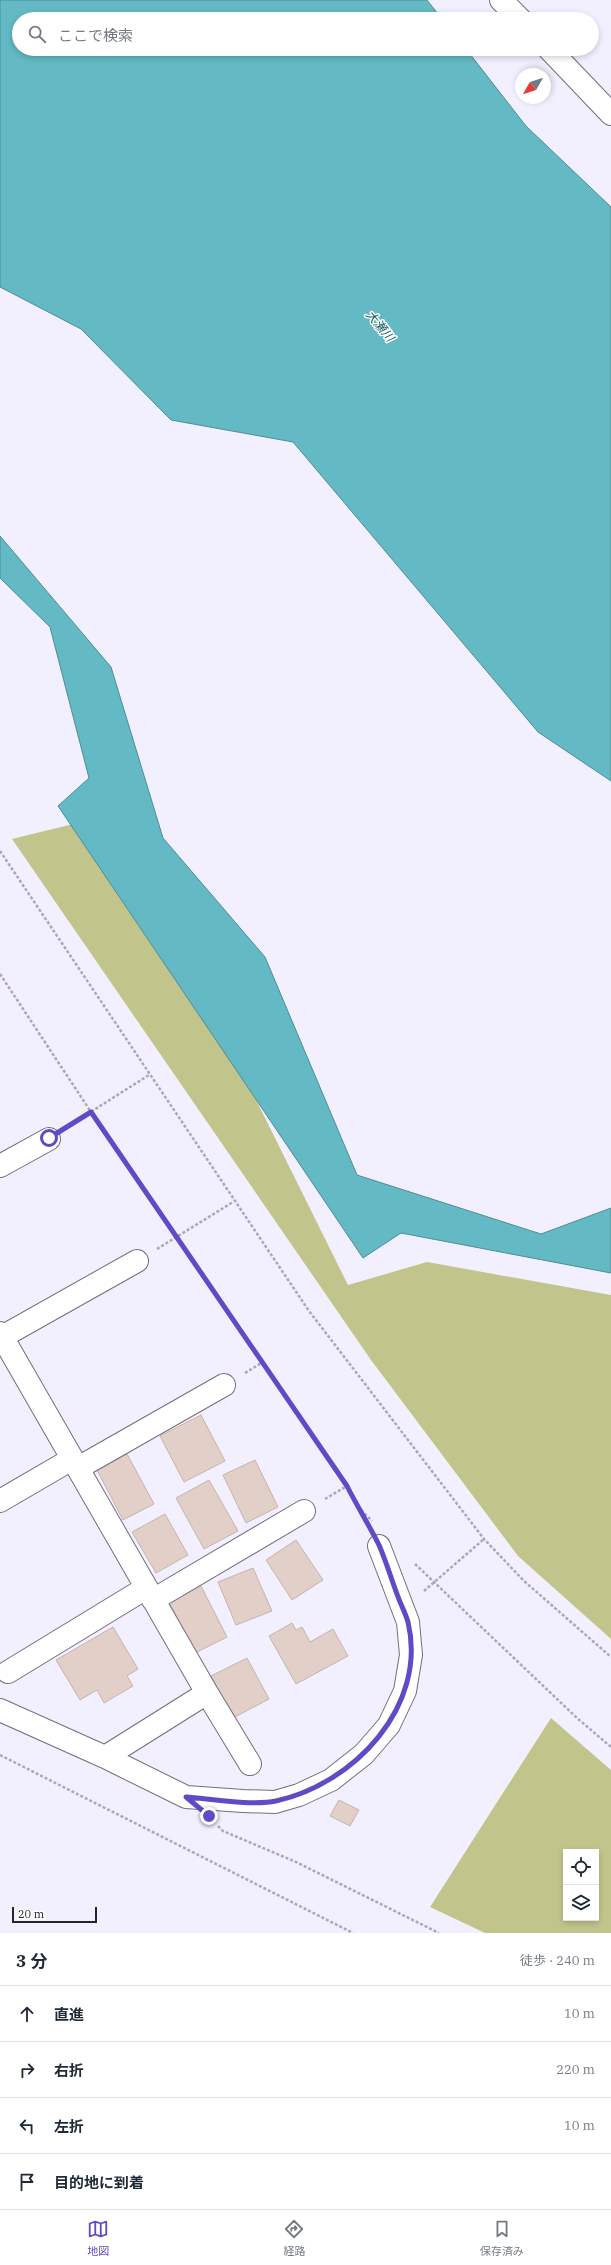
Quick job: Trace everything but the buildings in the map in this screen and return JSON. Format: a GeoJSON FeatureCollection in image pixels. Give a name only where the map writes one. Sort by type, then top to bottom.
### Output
{"type":"FeatureCollection","features":[{"type":"Feature","properties":{"kind":"street"},"geometry":{"type":"LineString","coordinates":[[501,0],[513,12]]}},
{"type":"Feature","properties":{"kind":"street"},"geometry":{"type":"LineString","coordinates":[[556,56],[611,114]]}},
{"type":"Feature","properties":{"kind":"street"},"geometry":{"type":"LineString","coordinates":[[0,1166],[49,1138]]}},
{"type":"Feature","properties":{"kind":"street"},"geometry":{"type":"LineString","coordinates":[[137,1261],[1,1336],[207,1693],[250,1764]]}},
{"type":"Feature","properties":{"kind":"street"},"geometry":{"type":"LineString","coordinates":[[0,1501],[75,1464],[224,1385]]}},
{"type":"Feature","properties":{"kind":"street"},"geometry":{"type":"LineString","coordinates":[[8,1672],[304,1511]]}},
{"type":"Feature","properties":{"kind":"street"},"geometry":{"type":"LineString","coordinates":[[0,1710],[105,1757],[186,1797],[275,1802],[299,1795],[331,1780],[364,1754],[389,1725],[405,1691],[411,1655],[408,1622],[379,1546]]}},
{"type":"Feature","properties":{"kind":"street"},"geometry":{"type":"LineString","coordinates":[[105,1757],[207,1693]]}},
{"type":"Feature","properties":{"kind":"path"},"geometry":{"type":"LineString","coordinates":[[0,852],[233,1202],[308,1311],[484,1539],[524,1581],[611,1656]]}},
{"type":"Feature","properties":{"kind":"path"},"geometry":{"type":"LineString","coordinates":[[0,974],[91,1112],[343,1480],[379,1546]]}},
{"type":"Feature","properties":{"kind":"path"},"geometry":{"type":"LineString","coordinates":[[49,1138],[149,1075]]}},
{"type":"Feature","properties":{"kind":"path"},"geometry":{"type":"LineString","coordinates":[[137,1261],[233,1202]]}},
{"type":"Feature","properties":{"kind":"path"},"geometry":{"type":"LineString","coordinates":[[358,1507],[374,1523]]}},
{"type":"Feature","properties":{"kind":"path"},"geometry":{"type":"LineString","coordinates":[[402,1609],[484,1539]]}},
{"type":"Feature","properties":{"kind":"path"},"geometry":{"type":"LineString","coordinates":[[412,1561],[577,1718],[611,1746]]}},
{"type":"Feature","properties":{"kind":"path"},"geometry":{"type":"LineString","coordinates":[[0,1755],[353,1933]]}},
{"type":"Feature","properties":{"kind":"path"},"geometry":{"type":"LineString","coordinates":[[186,1797],[223,1831],[296,1862],[439,1933]]}},
{"type":"Feature","properties":{"kind":"green space"},"geometry":{"type":"Polygon","coordinates":[[[114,814],[348,1285],[427,1262],[611,1295],[611,1639],[518,1556],[371,1360],[12,839],[114,814]]]}},
{"type":"Feature","properties":{"kind":"green space"},"geometry":{"type":"Polygon","coordinates":[[[551,1718],[611,1770],[611,1933],[485,1933],[430,1907],[551,1718]]]}},
{"type":"Feature","properties":{"kind":"water","name":"大瀬川"},"geometry":{"type":"Polygon","coordinates":[[[0,0],[427,0],[436,12],[12,12],[12,56],[471,56],[526,126],[611,207],[611,781],[538,732],[293,442],[171,420],[81,329],[0,287],[0,0]]]}},
{"type":"Feature","properties":{"kind":"water"},"geometry":{"type":"Polygon","coordinates":[[[0,536],[111,667],[163,838],[265,957],[357,1175],[541,1234],[611,1208],[611,1273],[401,1233],[363,1258],[58,806],[89,778],[50,627],[0,578],[0,536]]]}},
{"type":"Feature","properties":{"kind":"route"},"geometry":{"type":"LineString","coordinates":[[49,1138],[91,1112],[347,1486],[379,1546],[408,1622],[411,1655],[405,1691],[389,1725],[364,1754],[331,1780],[299,1795],[275,1802],[186,1797],[209,1816]]}}]}
